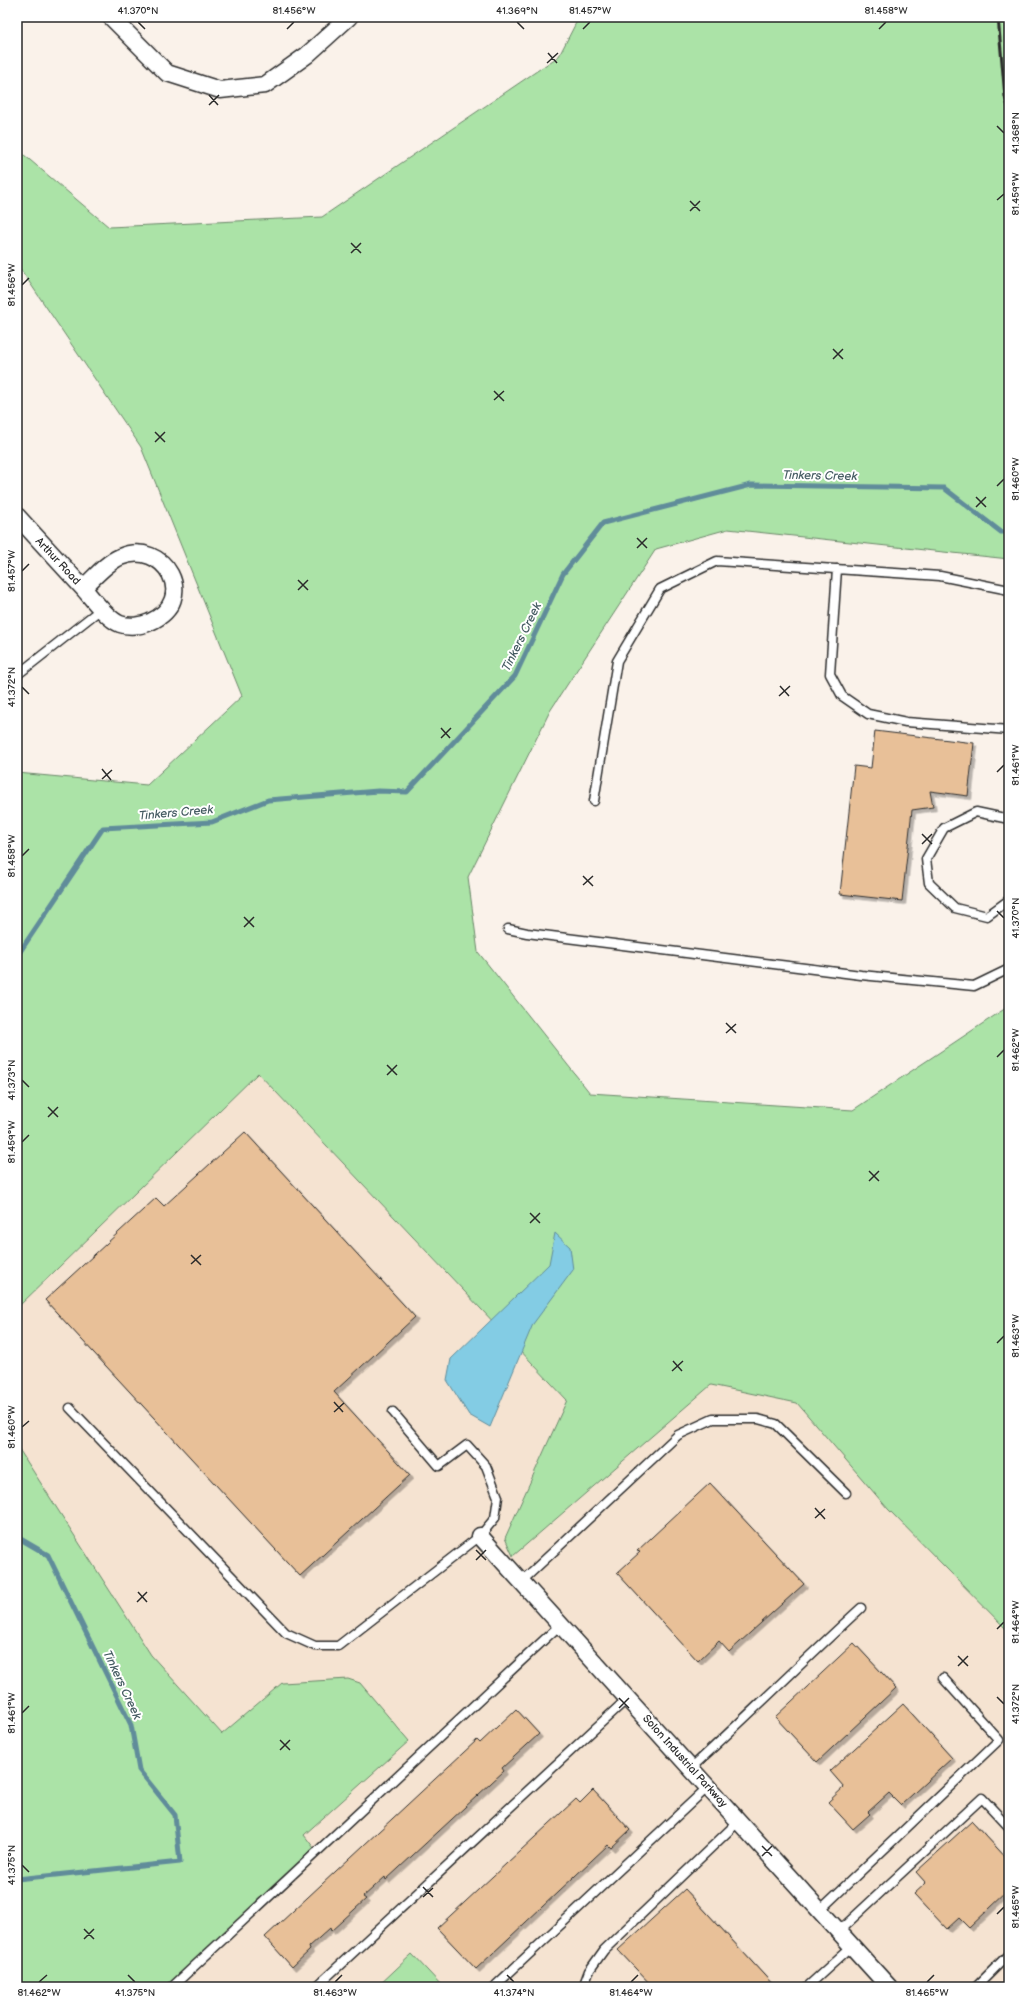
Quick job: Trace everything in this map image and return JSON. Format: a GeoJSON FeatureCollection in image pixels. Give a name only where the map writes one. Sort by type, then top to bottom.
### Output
{"type":"FeatureCollection","features":[{"type":"Feature","properties":{"kind":"street"},"geometry":{"type":"LineString","coordinates":[[111,17],[167,73],[220,90],[265,85],[307,54],[349,17]]}},
{"type":"Feature","properties":{"kind":"street","name":"Arthur Road"},"geometry":{"type":"LineString","coordinates":[[17,516],[82,588],[101,609],[120,624],[147,624],[168,611],[174,598],[174,584],[168,571],[158,560],[144,554],[131,554],[120,557],[82,588]]}},
{"type":"Feature","properties":{"kind":"street","name":"Solon Industrial Parkway"},"geometry":{"type":"LineString","coordinates":[[480,1536],[708,1786],[887,1986]]}},
{"type":"Feature","properties":{"kind":"lane"},"geometry":{"type":"LineString","coordinates":[[594,801],[617,661],[660,589],[717,561],[940,576],[1009,590]]}},
{"type":"Feature","properties":{"kind":"lane"},"geometry":{"type":"LineString","coordinates":[[837,569],[830,674],[842,696],[868,714],[890,719],[906,722],[1009,730]]}},
{"type":"Feature","properties":{"kind":"lane"},"geometry":{"type":"LineString","coordinates":[[17,675],[101,609]]}},
{"type":"Feature","properties":{"kind":"lane"},"geometry":{"type":"LineString","coordinates":[[1009,819],[976,812],[944,828],[926,859],[929,883],[955,908],[987,916],[1009,900]]}},
{"type":"Feature","properties":{"kind":"lane"},"geometry":{"type":"LineString","coordinates":[[508,929],[527,933],[838,972],[974,986],[1009,969]]}},
{"type":"Feature","properties":{"kind":"lane"},"geometry":{"type":"LineString","coordinates":[[70,1408],[286,1633],[315,1646],[338,1646],[480,1536],[495,1518],[498,1497],[486,1466],[466,1445],[439,1466],[393,1412]]}},
{"type":"Feature","properties":{"kind":"lane"},"geometry":{"type":"LineString","coordinates":[[522,1581],[678,1435],[713,1419],[758,1419],[776,1424],[846,1493]]}},
{"type":"Feature","properties":{"kind":"lane"},"geometry":{"type":"LineString","coordinates":[[691,1768],[861,1608]]}},
{"type":"Feature","properties":{"kind":"lane"},"geometry":{"type":"LineString","coordinates":[[172,1987],[561,1624]]}},
{"type":"Feature","properties":{"kind":"lane"},"geometry":{"type":"LineString","coordinates":[[820,1910],[999,1740],[943,1678]]}},
{"type":"Feature","properties":{"kind":"lane"},"geometry":{"type":"LineString","coordinates":[[316,1987],[628,1698]]}},
{"type":"Feature","properties":{"kind":"lane"},"geometry":{"type":"LineString","coordinates":[[494,1987],[708,1786]]}},
{"type":"Feature","properties":{"kind":"lane"},"geometry":{"type":"LineString","coordinates":[[839,1931],[982,1798],[1009,1827]]}},
{"type":"Feature","properties":{"kind":"lane"},"geometry":{"type":"LineString","coordinates":[[583,1987],[589,1971],[604,1950],[739,1821]]}},
{"type":"Feature","properties":{"kind":"lane"},"geometry":{"type":"LineString","coordinates":[[807,1987],[852,1946]]}},
{"type":"Feature","properties":{"kind":"lane"},"geometry":{"type":"LineString","coordinates":[[976,1987],[1009,1954]]}},
{"type":"Feature","properties":{"kind":"shaded area"},"geometry":{"type":"Polygon","coordinates":[[[258,1073],[567,1400],[505,1537],[514,1555],[711,1385],[797,1403],[1009,1630],[1009,1987],[172,1987],[222,1734],[151,1655],[17,1446],[17,1308],[258,1073]]]}},
{"type":"Feature","properties":{"kind":"green space"},"geometry":{"type":"Polygon","coordinates":[[[579,17],[1009,17],[1009,559],[728,529],[656,549],[550,711],[468,877],[478,952],[590,1093],[853,1110],[1009,1006],[1009,1632],[888,1509],[797,1403],[711,1385],[513,1556],[505,1538],[567,1400],[258,1073],[17,1308],[17,773],[147,785],[242,696],[141,447],[17,264],[17,149],[109,227],[322,217],[559,56],[579,17]]]}},
{"type":"Feature","properties":{"kind":"green space"},"geometry":{"type":"Polygon","coordinates":[[[17,1446],[151,1655],[222,1734],[282,1683],[348,1679],[360,1683],[409,1741],[304,1835],[317,1852],[172,1987],[17,1987],[17,1446]]]}},
{"type":"Feature","properties":{"kind":"green space"},"geometry":{"type":"Polygon","coordinates":[[[412,1954],[443,1987],[377,1987],[412,1954]]]}},
{"type":"Feature","properties":{"kind":"water"},"geometry":{"type":"Polygon","coordinates":[[[555,1233],[570,1247],[573,1270],[533,1324],[490,1427],[469,1415],[447,1380],[451,1359],[549,1264],[555,1233]]]}},
{"type":"Feature","properties":{"kind":"building"},"geometry":{"type":"Polygon","coordinates":[[[875,731],[974,743],[968,796],[930,791],[933,807],[912,810],[902,901],[840,894],[854,766],[871,768],[875,731]]]}},
{"type":"Feature","properties":{"kind":"building"},"geometry":{"type":"Polygon","coordinates":[[[245,1132],[415,1317],[334,1392],[410,1475],[300,1576],[45,1300],[156,1198],[164,1206],[245,1132]]]}},
{"type":"Feature","properties":{"kind":"building"},"geometry":{"type":"Polygon","coordinates":[[[710,1483],[804,1584],[729,1652],[719,1641],[698,1661],[617,1573],[640,1552],[637,1551],[710,1483]]]}},
{"type":"Feature","properties":{"kind":"building"},"geometry":{"type":"Polygon","coordinates":[[[854,1643],[896,1688],[817,1762],[775,1717],[854,1643]]]}},
{"type":"Feature","properties":{"kind":"building"},"geometry":{"type":"Polygon","coordinates":[[[903,1704],[952,1758],[901,1805],[889,1793],[868,1812],[870,1814],[853,1829],[828,1802],[844,1787],[830,1771],[903,1704]]]}},
{"type":"Feature","properties":{"kind":"building"},"geometry":{"type":"Polygon","coordinates":[[[516,1709],[539,1734],[502,1768],[504,1771],[386,1880],[385,1877],[363,1897],[366,1899],[331,1931],[330,1928],[309,1947],[310,1950],[292,1967],[265,1937],[477,1740],[480,1743],[516,1709]]]}},
{"type":"Feature","properties":{"kind":"building"},"geometry":{"type":"Polygon","coordinates":[[[593,1790],[630,1830],[611,1848],[608,1845],[476,1969],[437,1928],[576,1799],[580,1803],[593,1790]]]}},
{"type":"Feature","properties":{"kind":"building"},"geometry":{"type":"Polygon","coordinates":[[[972,1821],[1009,1861],[1009,1890],[969,1928],[959,1918],[947,1929],[914,1894],[926,1883],[916,1872],[972,1821]]]}},
{"type":"Feature","properties":{"kind":"building"},"geometry":{"type":"Polygon","coordinates":[[[685,1889],[775,1987],[653,1987],[618,1950],[685,1889]]]}},
{"type":"Feature","properties":{"kind":"waterway","name":"Tinkers Creek"},"geometry":{"type":"LineString","coordinates":[[17,956],[103,828],[212,822],[268,800],[378,791],[407,792],[515,676],[563,574],[603,523],[751,485],[944,488],[1001,532],[1009,532]]}},
{"type":"Feature","properties":{"kind":"waterway","name":"Tinkers Creek"},"geometry":{"type":"LineString","coordinates":[[17,1537],[48,1555],[131,1725],[139,1770],[175,1815],[180,1862],[17,1879]]}},
{"type":"Feature","properties":{"kind":"railway"},"geometry":{"type":"LineString","coordinates":[[998,17],[1005,97],[1009,110]]}}]}
